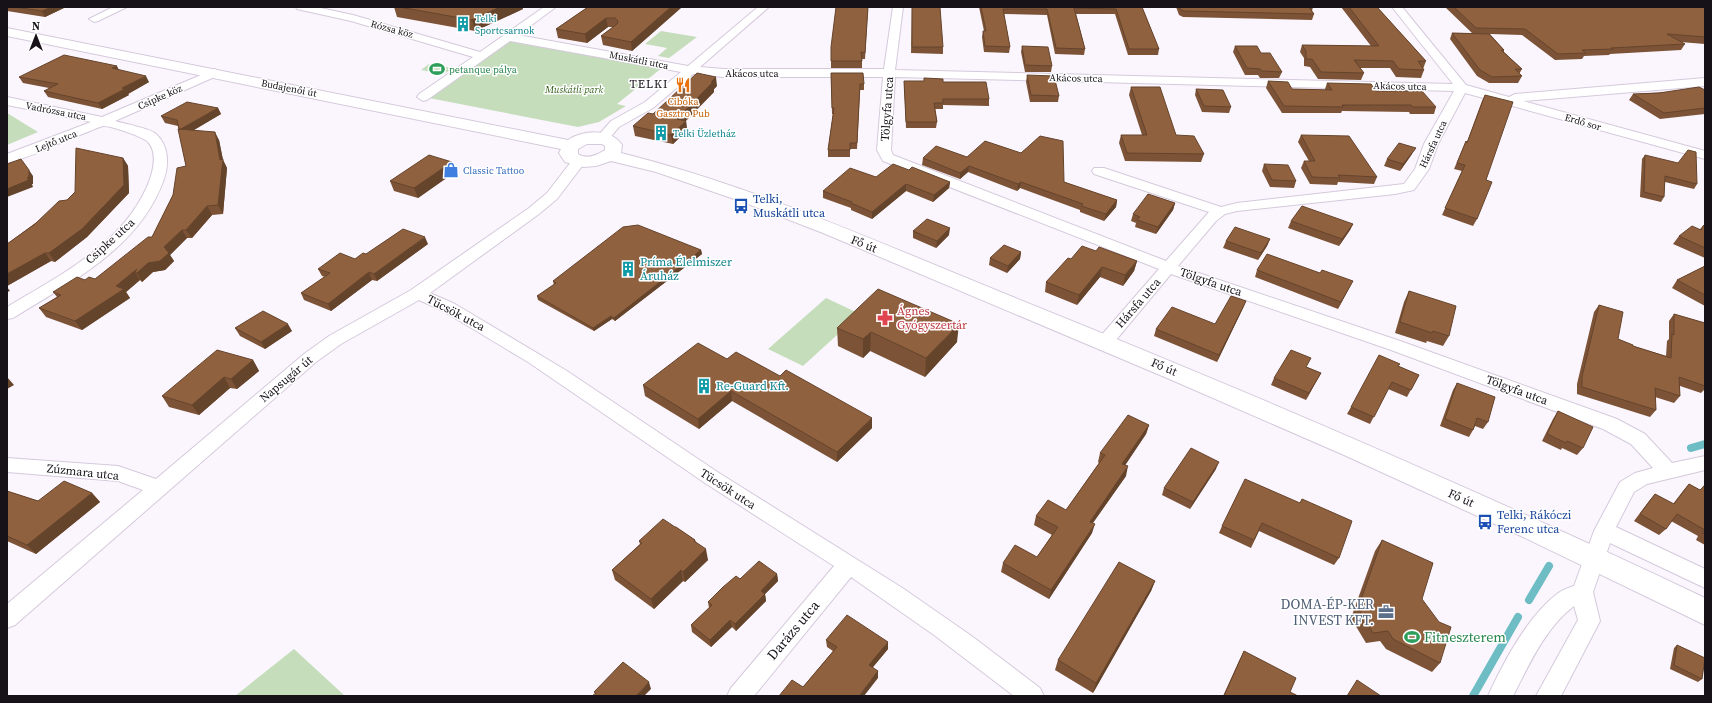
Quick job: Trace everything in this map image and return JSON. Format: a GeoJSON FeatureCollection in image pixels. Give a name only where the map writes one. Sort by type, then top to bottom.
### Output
{"type":"FeatureCollection","features":[{"type":"Feature","properties":{"kind":"main road","name":"Budajenői út"},"geometry":{"type":"LineString","coordinates":[[7,32],[215,73],[575,153]]}},
{"type":"Feature","properties":{"kind":"main road"},"geometry":{"type":"LineString","coordinates":[[602,138],[608,139],[614,144],[613,152],[610,155],[592,162],[575,153],[581,140],[602,138]]}},
{"type":"Feature","properties":{"kind":"main road","name":"Fő út"},"geometry":{"type":"LineString","coordinates":[[610,155],[659,167],[734,192],[1105,342],[1360,452],[1594,558],[1705,612]]}},
{"type":"Feature","properties":{"kind":"street"},"geometry":{"type":"LineString","coordinates":[[94,18],[122,7]]}},
{"type":"Feature","properties":{"kind":"street"},"geometry":{"type":"LineString","coordinates":[[423,97],[551,7]]}},
{"type":"Feature","properties":{"kind":"street","name":"Muskátli utca"},"geometry":{"type":"LineString","coordinates":[[602,138],[615,124],[649,105],[764,7]]}},
{"type":"Feature","properties":{"kind":"street","name":"Tölgyfa utca"},"geometry":{"type":"LineString","coordinates":[[898,7],[889,73],[884,150],[888,158],[1169,268],[1397,346],[1610,424],[1638,439],[1667,471]]}},
{"type":"Feature","properties":{"kind":"street"},"geometry":{"type":"LineString","coordinates":[[1396,7],[1462,88]]}},
{"type":"Feature","properties":{"kind":"street","name":"Rózsa köz"},"geometry":{"type":"LineString","coordinates":[[308,8],[419,36],[482,56]]}},
{"type":"Feature","properties":{"kind":"street","name":"Muskátli utca"},"geometry":{"type":"LineString","coordinates":[[509,37],[588,50],[690,70]]}},
{"type":"Feature","properties":{"kind":"street","name":"Muskátli utca"},"geometry":{"type":"LineString","coordinates":[[588,50],[598,42]]}},
{"type":"Feature","properties":{"kind":"street","name":"Akácos utca"},"geometry":{"type":"LineString","coordinates":[[690,70],[723,73],[889,73],[1462,88]]}},
{"type":"Feature","properties":{"kind":"street","name":"Csipke köz"},"geometry":{"type":"LineString","coordinates":[[105,121],[215,73]]}},
{"type":"Feature","properties":{"kind":"street"},"geometry":{"type":"LineString","coordinates":[[1507,99],[1705,82]]}},
{"type":"Feature","properties":{"kind":"street","name":"Erdő sor"},"geometry":{"type":"LineString","coordinates":[[1462,88],[1507,99],[1571,119],[1705,154]]}},
{"type":"Feature","properties":{"kind":"street","name":"Hársfa utca"},"geometry":{"type":"LineString","coordinates":[[1105,342],[1211,218],[1220,211],[1237,207],[1395,190],[1409,187],[1422,169],[1431,144],[1462,88]]}},
{"type":"Feature","properties":{"kind":"street","name":"Vadrózsa utca"},"geometry":{"type":"LineString","coordinates":[[7,101],[105,121]]}},
{"type":"Feature","properties":{"kind":"street","name":"Lejtő utca"},"geometry":{"type":"LineString","coordinates":[[7,159],[105,121]]}},
{"type":"Feature","properties":{"kind":"street","name":"Csipke utca"},"geometry":{"type":"LineString","coordinates":[[7,314],[68,277],[104,250],[130,226],[147,204],[156,184],[161,162],[160,149],[150,136],[105,121]]}},
{"type":"Feature","properties":{"kind":"street","name":"Napsugár út"},"geometry":{"type":"LineString","coordinates":[[7,618],[158,487],[316,354],[335,340],[417,294],[534,211],[552,196],[575,153]]}},
{"type":"Feature","properties":{"kind":"street"},"geometry":{"type":"LineString","coordinates":[[1099,171],[1220,211]]}},
{"type":"Feature","properties":{"kind":"street","name":"Tücsök utca"},"geometry":{"type":"LineString","coordinates":[[417,294],[430,298],[509,342],[736,495],[848,564],[923,614],[1032,696]]}},
{"type":"Feature","properties":{"kind":"street"},"geometry":{"type":"LineString","coordinates":[[1548,696],[1589,621],[1582,592],[1604,531],[1627,487],[1642,478],[1705,463]]}},
{"type":"Feature","properties":{"kind":"street","name":"Zúzmara utca"},"geometry":{"type":"LineString","coordinates":[[7,465],[118,474],[158,487]]}},
{"type":"Feature","properties":{"kind":"street"},"geometry":{"type":"LineString","coordinates":[[1604,531],[1705,579]]}},
{"type":"Feature","properties":{"kind":"street","name":"Darázs utca"},"geometry":{"type":"LineString","coordinates":[[739,696],[848,564]]}},
{"type":"Feature","properties":{"kind":"street"},"geometry":{"type":"LineString","coordinates":[[1500,696],[1527,647],[1550,617],[1564,601],[1582,592]]}},
{"type":"Feature","properties":{"kind":"green space"},"geometry":{"type":"Polygon","coordinates":[[[661,31],[697,37],[669,58],[658,56],[667,48],[645,44],[661,31]]]}},
{"type":"Feature","properties":{"kind":"green space","name":"Muskátli park"},"geometry":{"type":"Polygon","coordinates":[[[512,39],[663,67],[617,104],[626,106],[599,122],[578,127],[429,98],[512,39]]]}},
{"type":"Feature","properties":{"kind":"green space","name":"petanque pálya"},"geometry":{"type":"Polygon","coordinates":[[[429,64],[453,68],[444,74],[421,70],[429,64]]]}},
{"type":"Feature","properties":{"kind":"green space"},"geometry":{"type":"Polygon","coordinates":[[[7,113],[38,132],[7,145],[7,113]]]}},
{"type":"Feature","properties":{"kind":"green space"},"geometry":{"type":"Polygon","coordinates":[[[826,298],[860,314],[803,366],[768,349],[826,298]]]}},
{"type":"Feature","properties":{"kind":"green space"},"geometry":{"type":"Polygon","coordinates":[[[294,649],[345,696],[235,696],[294,649]]]}},
{"type":"Feature","properties":{"kind":"building"},"geometry":{"type":"Polygon","coordinates":[[[14,7],[51,7],[42,11],[14,7]]]}},
{"type":"Feature","properties":{"kind":"building"},"geometry":{"type":"Polygon","coordinates":[[[399,7],[500,7],[472,20],[399,7]]]}},
{"type":"Feature","properties":{"kind":"building"},"geometry":{"type":"Polygon","coordinates":[[[588,7],[671,7],[631,42],[601,36],[617,24],[618,21],[615,18],[606,18],[585,34],[556,29],[588,7]]]}},
{"type":"Feature","properties":{"kind":"building"},"geometry":{"type":"Polygon","coordinates":[[[836,7],[868,7],[865,53],[861,52],[862,61],[831,61],[831,47],[836,7]]]}},
{"type":"Feature","properties":{"kind":"building"},"geometry":{"type":"Polygon","coordinates":[[[912,7],[940,7],[943,47],[912,47],[912,7]]]}},
{"type":"Feature","properties":{"kind":"building"},"geometry":{"type":"Polygon","coordinates":[[[981,7],[1142,7],[1159,49],[1129,49],[1116,9],[1074,8],[1085,49],[1056,48],[1047,9],[1003,9],[1010,47],[985,46],[983,31],[986,31],[981,7]]]}},
{"type":"Feature","properties":{"kind":"building"},"geometry":{"type":"Polygon","coordinates":[[[1179,7],[1309,7],[1314,14],[1184,11],[1179,7]]]}},
{"type":"Feature","properties":{"kind":"building"},"geometry":{"type":"Polygon","coordinates":[[[1349,7],[1377,7],[1426,61],[1418,61],[1424,70],[1399,69],[1393,61],[1354,60],[1364,73],[1321,72],[1312,59],[1306,59],[1306,51],[1302,45],[1379,46],[1349,7]]]}},
{"type":"Feature","properties":{"kind":"building"},"geometry":{"type":"Polygon","coordinates":[[[1454,7],[1705,7],[1705,37],[1667,34],[1685,44],[1582,50],[1586,53],[1558,54],[1525,29],[1476,28],[1454,7]]]}},
{"type":"Feature","properties":{"kind":"building"},"geometry":{"type":"Polygon","coordinates":[[[1452,33],[1489,34],[1504,50],[1501,50],[1522,69],[1515,69],[1522,76],[1492,77],[1480,70],[1452,33]]]}},
{"type":"Feature","properties":{"kind":"building"},"geometry":{"type":"Polygon","coordinates":[[[1022,46],[1048,47],[1052,66],[1025,65],[1022,46]]]}},
{"type":"Feature","properties":{"kind":"building"},"geometry":{"type":"Polygon","coordinates":[[[1235,46],[1257,46],[1261,53],[1270,53],[1282,72],[1262,71],[1260,69],[1247,68],[1235,46]]]}},
{"type":"Feature","properties":{"kind":"building"},"geometry":{"type":"Polygon","coordinates":[[[64,55],[117,66],[112,68],[146,76],[122,88],[125,89],[98,103],[44,91],[58,84],[19,77],[64,55]]]}},
{"type":"Feature","properties":{"kind":"building"},"geometry":{"type":"Polygon","coordinates":[[[697,73],[716,77],[711,82],[713,82],[677,119],[686,121],[671,135],[633,126],[648,113],[653,114],[697,73]]]}},
{"type":"Feature","properties":{"kind":"building"},"geometry":{"type":"Polygon","coordinates":[[[831,73],[863,73],[864,84],[860,84],[857,143],[850,143],[850,150],[828,150],[834,108],[832,108],[831,73]]]}},
{"type":"Feature","properties":{"kind":"building"},"geometry":{"type":"Polygon","coordinates":[[[1027,75],[1054,76],[1059,96],[1031,95],[1027,75]]]}},
{"type":"Feature","properties":{"kind":"building"},"geometry":{"type":"Polygon","coordinates":[[[924,78],[943,79],[943,82],[986,82],[989,99],[943,99],[943,103],[934,103],[937,122],[906,122],[904,81],[924,81],[924,78]]]}},
{"type":"Feature","properties":{"kind":"building"},"geometry":{"type":"Polygon","coordinates":[[[1268,81],[1288,82],[1292,89],[1332,90],[1327,83],[1371,84],[1376,91],[1422,91],[1436,107],[1413,107],[1411,105],[1342,105],[1343,107],[1284,106],[1268,81]]]}},
{"type":"Feature","properties":{"kind":"building"},"geometry":{"type":"Polygon","coordinates":[[[1131,87],[1160,87],[1176,135],[1194,136],[1204,154],[1127,153],[1121,135],[1147,135],[1131,87]]]}},
{"type":"Feature","properties":{"kind":"building"},"geometry":{"type":"Polygon","coordinates":[[[1699,87],[1705,90],[1705,108],[1664,113],[1633,94],[1659,93],[1699,87]]]}},
{"type":"Feature","properties":{"kind":"building"},"geometry":{"type":"Polygon","coordinates":[[[1196,89],[1223,90],[1231,107],[1204,106],[1196,89]]]}},
{"type":"Feature","properties":{"kind":"building"},"geometry":{"type":"Polygon","coordinates":[[[1485,95],[1513,102],[1486,180],[1492,182],[1477,219],[1445,208],[1465,165],[1457,163],[1466,141],[1467,143],[1485,95]]]}},
{"type":"Feature","properties":{"kind":"building"},"geometry":{"type":"Polygon","coordinates":[[[187,102],[218,108],[181,129],[179,129],[177,120],[161,116],[187,102]]]}},
{"type":"Feature","properties":{"kind":"building"},"geometry":{"type":"Polygon","coordinates":[[[178,129],[215,132],[220,160],[223,159],[218,205],[207,206],[186,230],[182,230],[164,247],[169,253],[160,261],[148,263],[137,273],[135,272],[137,269],[116,286],[124,289],[75,321],[39,308],[61,295],[53,292],[77,277],[85,280],[89,277],[95,279],[148,237],[152,237],[173,195],[177,168],[186,166],[178,129]]]}},
{"type":"Feature","properties":{"kind":"building"},"geometry":{"type":"Polygon","coordinates":[[[1301,135],[1349,136],[1377,177],[1338,175],[1340,178],[1312,177],[1304,161],[1315,161],[1301,135]]]}},
{"type":"Feature","properties":{"kind":"building"},"geometry":{"type":"Polygon","coordinates":[[[1040,136],[1063,141],[1064,182],[1117,200],[1106,214],[1081,206],[1083,204],[1021,182],[1018,184],[969,166],[960,173],[923,158],[936,146],[967,157],[985,141],[1021,153],[1040,136]]]}},
{"type":"Feature","properties":{"kind":"building"},"geometry":{"type":"Polygon","coordinates":[[[1399,143],[1416,148],[1403,164],[1387,159],[1399,143]]]}},
{"type":"Feature","properties":{"kind":"building"},"geometry":{"type":"Polygon","coordinates":[[[76,148],[123,158],[124,185],[82,229],[49,253],[45,253],[7,274],[7,244],[35,224],[59,201],[67,200],[75,192],[76,148]]]}},
{"type":"Feature","properties":{"kind":"building"},"geometry":{"type":"Polygon","coordinates":[[[1688,150],[1696,152],[1697,184],[1665,176],[1664,197],[1644,192],[1645,155],[1678,163],[1688,150]]]}},
{"type":"Feature","properties":{"kind":"building"},"geometry":{"type":"Polygon","coordinates":[[[429,155],[452,162],[414,188],[390,181],[429,155]]]}},
{"type":"Feature","properties":{"kind":"building"},"geometry":{"type":"Polygon","coordinates":[[[21,159],[29,170],[29,177],[27,178],[29,180],[7,189],[7,164],[21,159]]]}},
{"type":"Feature","properties":{"kind":"building"},"geometry":{"type":"Polygon","coordinates":[[[893,164],[909,170],[912,167],[950,182],[934,195],[906,184],[872,212],[851,203],[852,202],[823,191],[850,168],[876,177],[893,164]]]}},
{"type":"Feature","properties":{"kind":"building"},"geometry":{"type":"Polygon","coordinates":[[[1264,164],[1288,165],[1296,181],[1272,180],[1264,164]]]}},
{"type":"Feature","properties":{"kind":"building"},"geometry":{"type":"Polygon","coordinates":[[[1148,194],[1175,203],[1158,227],[1137,220],[1140,217],[1133,214],[1148,194]]]}},
{"type":"Feature","properties":{"kind":"building"},"geometry":{"type":"Polygon","coordinates":[[[1302,206],[1353,224],[1342,239],[1291,221],[1302,206]]]}},
{"type":"Feature","properties":{"kind":"building"},"geometry":{"type":"Polygon","coordinates":[[[927,219],[950,228],[937,241],[913,231],[927,219]]]}},
{"type":"Feature","properties":{"kind":"building"},"geometry":{"type":"Polygon","coordinates":[[[1705,224],[1705,248],[1679,236],[1692,226],[1701,230],[1705,224]]]}},
{"type":"Feature","properties":{"kind":"building","name":"Príma Élelmiszer Áruház"},"geometry":{"type":"Polygon","coordinates":[[[638,225],[701,250],[614,318],[611,316],[593,328],[537,296],[556,283],[553,281],[623,227],[638,225]]]}},
{"type":"Feature","properties":{"kind":"building"},"geometry":{"type":"Polygon","coordinates":[[[1235,227],[1270,239],[1261,253],[1226,241],[1235,227]]]}},
{"type":"Feature","properties":{"kind":"building"},"geometry":{"type":"Polygon","coordinates":[[[403,229],[425,237],[374,274],[369,272],[328,304],[301,293],[330,273],[318,269],[340,253],[355,259],[363,253],[366,254],[403,229]]]}},
{"type":"Feature","properties":{"kind":"building"},"geometry":{"type":"Polygon","coordinates":[[[1004,245],[1021,252],[1008,266],[990,258],[1004,245]]]}},
{"type":"Feature","properties":{"kind":"building"},"geometry":{"type":"Polygon","coordinates":[[[1082,246],[1096,251],[1099,247],[1137,261],[1125,275],[1102,267],[1079,295],[1046,282],[1068,258],[1071,259],[1082,246]]]}},
{"type":"Feature","properties":{"kind":"building"},"geometry":{"type":"Polygon","coordinates":[[[1267,254],[1320,273],[1322,270],[1353,281],[1341,302],[1257,270],[1267,254]]]}},
{"type":"Feature","properties":{"kind":"building"},"geometry":{"type":"Polygon","coordinates":[[[1705,266],[1705,295],[1677,280],[1705,266]]]}},
{"type":"Feature","properties":{"kind":"building"},"geometry":{"type":"Polygon","coordinates":[[[878,289],[959,324],[926,358],[871,332],[863,339],[837,328],[878,289]]]}},
{"type":"Feature","properties":{"kind":"building"},"geometry":{"type":"Polygon","coordinates":[[[1409,291],[1456,306],[1449,336],[1433,331],[1432,333],[1400,322],[1409,291]]]}},
{"type":"Feature","properties":{"kind":"building"},"geometry":{"type":"Polygon","coordinates":[[[1231,296],[1246,301],[1219,355],[1156,329],[1172,307],[1215,324],[1231,296]]]}},
{"type":"Feature","properties":{"kind":"building"},"geometry":{"type":"Polygon","coordinates":[[[1599,305],[1623,312],[1618,339],[1633,346],[1671,358],[1672,334],[1674,335],[1674,314],[1705,323],[1705,386],[1679,377],[1680,396],[1655,388],[1656,410],[1582,387],[1582,377],[1599,305]]]}},
{"type":"Feature","properties":{"kind":"building"},"geometry":{"type":"Polygon","coordinates":[[[263,311],[288,324],[261,342],[235,328],[263,311]]]}},
{"type":"Feature","properties":{"kind":"building"},"geometry":{"type":"Polygon","coordinates":[[[698,343],[727,359],[736,352],[780,376],[786,370],[872,418],[837,452],[731,391],[698,419],[643,385],[698,343]]]}},
{"type":"Feature","properties":{"kind":"building"},"geometry":{"type":"Polygon","coordinates":[[[217,350],[253,360],[231,379],[224,377],[192,405],[162,396],[217,350]]]}},
{"type":"Feature","properties":{"kind":"building"},"geometry":{"type":"Polygon","coordinates":[[[1291,350],[1311,358],[1306,367],[1321,373],[1309,393],[1274,378],[1291,350]]]}},
{"type":"Feature","properties":{"kind":"building"},"geometry":{"type":"Polygon","coordinates":[[[1379,355],[1400,364],[1398,366],[1419,375],[1411,390],[1392,382],[1374,417],[1351,407],[1379,355]]]}},
{"type":"Feature","properties":{"kind":"building"},"geometry":{"type":"Polygon","coordinates":[[[1457,383],[1495,397],[1488,422],[1477,418],[1473,430],[1445,419],[1457,383]]]}},
{"type":"Feature","properties":{"kind":"building"},"geometry":{"type":"Polygon","coordinates":[[[1558,411],[1593,427],[1583,448],[1567,441],[1566,443],[1547,434],[1558,411]]]}},
{"type":"Feature","properties":{"kind":"building"},"geometry":{"type":"Polygon","coordinates":[[[1128,415],[1149,425],[1122,464],[1128,466],[1090,522],[1095,524],[1051,590],[1003,563],[1015,545],[1037,557],[1058,527],[1036,516],[1048,500],[1066,510],[1105,455],[1100,453],[1128,415]]]}},
{"type":"Feature","properties":{"kind":"building"},"geometry":{"type":"Polygon","coordinates":[[[1191,448],[1219,462],[1193,502],[1164,488],[1191,448]]]}},
{"type":"Feature","properties":{"kind":"building"},"geometry":{"type":"Polygon","coordinates":[[[1245,479],[1300,503],[1302,499],[1352,521],[1339,558],[1262,523],[1254,540],[1222,526],[1245,479]]]}},
{"type":"Feature","properties":{"kind":"building"},"geometry":{"type":"Polygon","coordinates":[[[64,481],[92,493],[27,545],[7,536],[7,491],[38,501],[64,481]]]}},
{"type":"Feature","properties":{"kind":"building"},"geometry":{"type":"Polygon","coordinates":[[[1689,484],[1700,490],[1705,485],[1705,530],[1677,514],[1666,529],[1640,514],[1655,494],[1674,504],[1689,484]]]}},
{"type":"Feature","properties":{"kind":"building"},"geometry":{"type":"Polygon","coordinates":[[[663,519],[706,549],[683,572],[681,570],[651,599],[612,570],[642,543],[639,541],[663,519]]]}},
{"type":"Feature","properties":{"kind":"building","name":"DOMA-ÉP-KER INVEST KFT."},"geometry":{"type":"Polygon","coordinates":[[[1382,540],[1433,563],[1422,599],[1439,622],[1451,627],[1440,663],[1393,639],[1388,631],[1373,633],[1358,608],[1382,540]]]}},
{"type":"Feature","properties":{"kind":"building"},"geometry":{"type":"Polygon","coordinates":[[[759,561],[777,574],[761,591],[765,594],[735,624],[730,620],[710,640],[691,625],[712,605],[708,602],[723,587],[736,576],[740,579],[759,561]]]}},
{"type":"Feature","properties":{"kind":"building"},"geometry":{"type":"Polygon","coordinates":[[[1119,562],[1155,581],[1096,683],[1058,660],[1119,562]]]}},
{"type":"Feature","properties":{"kind":"building"},"geometry":{"type":"Polygon","coordinates":[[[847,615],[888,642],[869,665],[878,671],[859,696],[779,696],[792,680],[803,687],[837,647],[826,640],[847,615]]]}},
{"type":"Feature","properties":{"kind":"building"},"geometry":{"type":"Polygon","coordinates":[[[1677,645],[1705,658],[1702,679],[1674,665],[1677,645]]]}},
{"type":"Feature","properties":{"kind":"building"},"geometry":{"type":"Polygon","coordinates":[[[1244,651],[1296,678],[1290,692],[1298,696],[1224,696],[1244,651]]]}},
{"type":"Feature","properties":{"kind":"building"},"geometry":{"type":"Polygon","coordinates":[[[623,662],[649,682],[636,696],[592,696],[596,693],[594,692],[623,662]]]}},
{"type":"Feature","properties":{"kind":"building"},"geometry":{"type":"Polygon","coordinates":[[[1357,680],[1381,696],[1347,696],[1357,680]]]}},
{"type":"Feature","properties":{"kind":"waterway"},"geometry":{"type":"LineString","coordinates":[[1691,448],[1705,444]]}},
{"type":"Feature","properties":{"kind":"waterway"},"geometry":{"type":"LineString","coordinates":[[1529,600],[1549,566]]}},
{"type":"Feature","properties":{"kind":"waterway"},"geometry":{"type":"LineString","coordinates":[[1473,696],[1518,617]]}},
{"type":"Feature","properties":{"kind":"place","name":"Telki Sportcsarnok"},"geometry":{"type":"Point","coordinates":[463,24]}},
{"type":"Feature","properties":{"kind":"place","name":"petanque pálya"},"geometry":{"type":"Point","coordinates":[437,69]}},
{"type":"Feature","properties":{"kind":"place","name":"Cibóka Gasztro Pub"},"geometry":{"type":"Point","coordinates":[683,85]}},
{"type":"Feature","properties":{"kind":"place","name":"Telki Üzletház"},"geometry":{"type":"Point","coordinates":[661,133]}},
{"type":"Feature","properties":{"kind":"place","name":"Classic Tattoo"},"geometry":{"type":"Point","coordinates":[451,170]}},
{"type":"Feature","properties":{"kind":"place","name":"Telki, Muskátli utca"},"geometry":{"type":"Point","coordinates":[741,206]}},
{"type":"Feature","properties":{"kind":"place","name":"Príma Élelmiszer Áruház"},"geometry":{"type":"Point","coordinates":[628,269]}},
{"type":"Feature","properties":{"kind":"place","name":"Ágnes Gyógyszertár"},"geometry":{"type":"Point","coordinates":[885,318]}},
{"type":"Feature","properties":{"kind":"place","name":"Re-Guard Kft."},"geometry":{"type":"Point","coordinates":[704,386]}},
{"type":"Feature","properties":{"kind":"place","name":"Telki, Rákóczi Ferenc utca"},"geometry":{"type":"Point","coordinates":[1485,522]}},
{"type":"Feature","properties":{"kind":"place","name":"DOMA-ÉP-KER INVEST KFT."},"geometry":{"type":"Point","coordinates":[1386,612]}},
{"type":"Feature","properties":{"kind":"place","name":"Fitneszterem"},"geometry":{"type":"Point","coordinates":[1412,637]}},
{"type":"Feature","properties":{"kind":"district","name":"TELKI"},"geometry":{"type":"Point","coordinates":[649,84]}}]}
